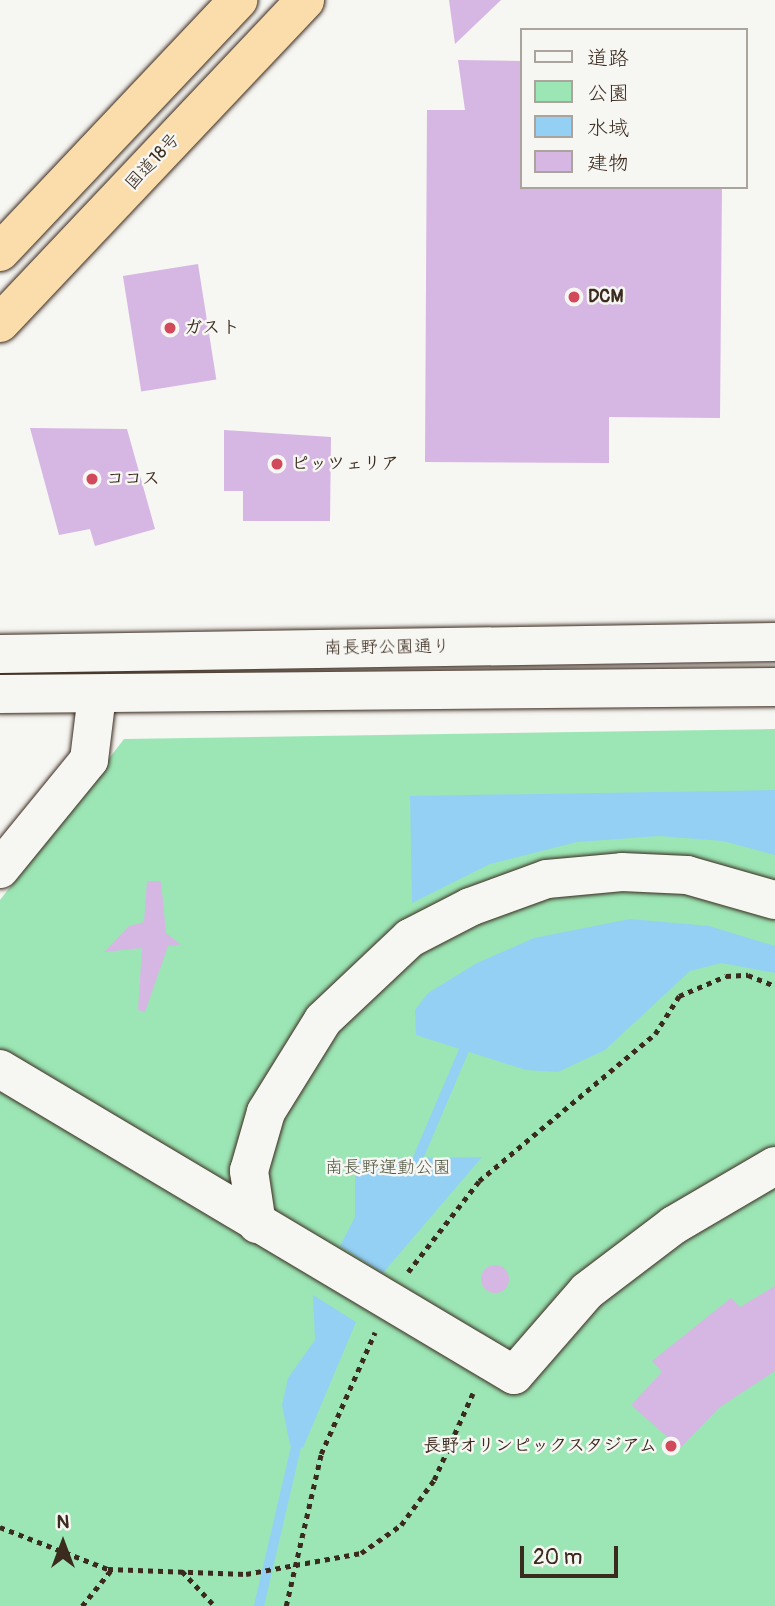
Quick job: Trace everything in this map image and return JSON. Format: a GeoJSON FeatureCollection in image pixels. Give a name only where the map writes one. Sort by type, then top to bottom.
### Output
{"type":"FeatureCollection","features":[{"type":"Feature","properties":{"kind":"highway"},"geometry":{"type":"LineString","coordinates":[[0,252],[238,0]]}},
{"type":"Feature","properties":{"kind":"highway","name":"国道18号"},"geometry":{"type":"LineString","coordinates":[[0,323],[305,0]]}},
{"type":"Feature","properties":{"kind":"street","name":"南長野公園通り"},"geometry":{"type":"LineString","coordinates":[[0,654],[775,642]]}},
{"type":"Feature","properties":{"kind":"street"},"geometry":{"type":"LineString","coordinates":[[0,694],[775,687]]}},
{"type":"Feature","properties":{"kind":"street"},"geometry":{"type":"LineString","coordinates":[[0,869],[89,760],[97,695]]}},
{"type":"Feature","properties":{"kind":"street"},"geometry":{"type":"LineString","coordinates":[[257,1224],[249,1171],[266,1112],[323,1020],[410,938],[470,907],[547,879],[622,872],[687,875],[775,900]]}},
{"type":"Feature","properties":{"kind":"street"},"geometry":{"type":"LineString","coordinates":[[0,1069],[391,1305],[514,1375],[587,1291],[674,1225],[775,1166]]}},
{"type":"Feature","properties":{"kind":"path"},"geometry":{"type":"LineString","coordinates":[[286,1606],[292,1569],[321,1454],[414,1261],[479,1181],[655,1034],[679,996],[726,976],[748,975],[775,986]]}},
{"type":"Feature","properties":{"kind":"path"},"geometry":{"type":"LineString","coordinates":[[0,1527],[112,1569],[246,1574],[292,1569],[361,1553],[401,1525],[455,1445],[484,1358]]}},
{"type":"Feature","properties":{"kind":"path"},"geometry":{"type":"LineString","coordinates":[[82,1606],[112,1569]]}},
{"type":"Feature","properties":{"kind":"path"},"geometry":{"type":"LineString","coordinates":[[181,1571],[215,1606]]}},
{"type":"Feature","properties":{"kind":"green space","name":"南長野運動公園"},"geometry":{"type":"Polygon","coordinates":[[[775,729],[775,1606],[0,1606],[0,900],[124,739],[775,729]]]}},
{"type":"Feature","properties":{"kind":"water"},"geometry":{"type":"Polygon","coordinates":[[[775,790],[775,855],[723,841],[659,836],[577,842],[490,864],[412,903],[410,796],[775,790]]]}},
{"type":"Feature","properties":{"kind":"water"},"geometry":{"type":"Polygon","coordinates":[[[630,919],[709,926],[775,946],[775,973],[721,963],[690,971],[605,1050],[558,1072],[526,1070],[416,1035],[415,1010],[428,993],[477,963],[534,938],[630,919]]]}},
{"type":"Feature","properties":{"kind":"water"},"geometry":{"type":"Polygon","coordinates":[[[482,1157],[383,1273],[340,1246],[355,1217],[355,1159],[482,1157]]]}},
{"type":"Feature","properties":{"kind":"water"},"geometry":{"type":"Polygon","coordinates":[[[313,1295],[356,1322],[303,1448],[290,1445],[282,1405],[288,1378],[315,1340],[313,1295]]]}},
{"type":"Feature","properties":{"kind":"building"},"geometry":{"type":"Polygon","coordinates":[[[449,0],[501,0],[455,44],[449,0]]]}},
{"type":"Feature","properties":{"kind":"building","name":"DCM"},"geometry":{"type":"Polygon","coordinates":[[[458,60],[520,61],[520,189],[722,189],[720,418],[609,417],[609,463],[425,462],[427,110],[465,110],[458,60]]]}},
{"type":"Feature","properties":{"kind":"building","name":"ガスト"},"geometry":{"type":"Polygon","coordinates":[[[198,264],[216,380],[141,391],[123,276],[198,264]]]}},
{"type":"Feature","properties":{"kind":"building","name":"ココス"},"geometry":{"type":"Polygon","coordinates":[[[30,428],[127,429],[155,529],[95,546],[90,529],[59,535],[30,428]]]}},
{"type":"Feature","properties":{"kind":"building","name":"ピッツェリア"},"geometry":{"type":"Polygon","coordinates":[[[224,430],[331,437],[330,521],[243,521],[243,491],[224,491],[224,430]]]}},
{"type":"Feature","properties":{"kind":"building"},"geometry":{"type":"Polygon","coordinates":[[[147,881],[161,881],[166,933],[181,945],[168,946],[145,1012],[138,1010],[142,948],[104,952],[129,926],[144,922],[147,881]]]}},
{"type":"Feature","properties":{"kind":"building"},"geometry":{"type":"Polygon","coordinates":[[[495,1265],[505,1269],[509,1279],[505,1289],[495,1293],[485,1289],[481,1279],[485,1269],[495,1265]]]}},
{"type":"Feature","properties":{"kind":"building"},"geometry":{"type":"Polygon","coordinates":[[[775,1286],[775,1371],[720,1407],[680,1448],[631,1405],[662,1372],[652,1361],[731,1298],[740,1307],[775,1286]]]}},
{"type":"Feature","properties":{"kind":"waterway"},"geometry":{"type":"LineString","coordinates":[[418,1158],[465,1048]]}},
{"type":"Feature","properties":{"kind":"waterway"},"geometry":{"type":"LineString","coordinates":[[259,1606],[296,1447]]}},
{"type":"Feature","properties":{"kind":"place","name":"DCM"},"geometry":{"type":"Point","coordinates":[574,297]}},
{"type":"Feature","properties":{"kind":"place","name":"ガスト"},"geometry":{"type":"Point","coordinates":[170,328]}},
{"type":"Feature","properties":{"kind":"place","name":"ピッツェリア"},"geometry":{"type":"Point","coordinates":[277,464]}},
{"type":"Feature","properties":{"kind":"place","name":"ココス"},"geometry":{"type":"Point","coordinates":[92,479]}},
{"type":"Feature","properties":{"kind":"place","name":"長野オリンピックスタジアム"},"geometry":{"type":"Point","coordinates":[671,1446]}}]}
